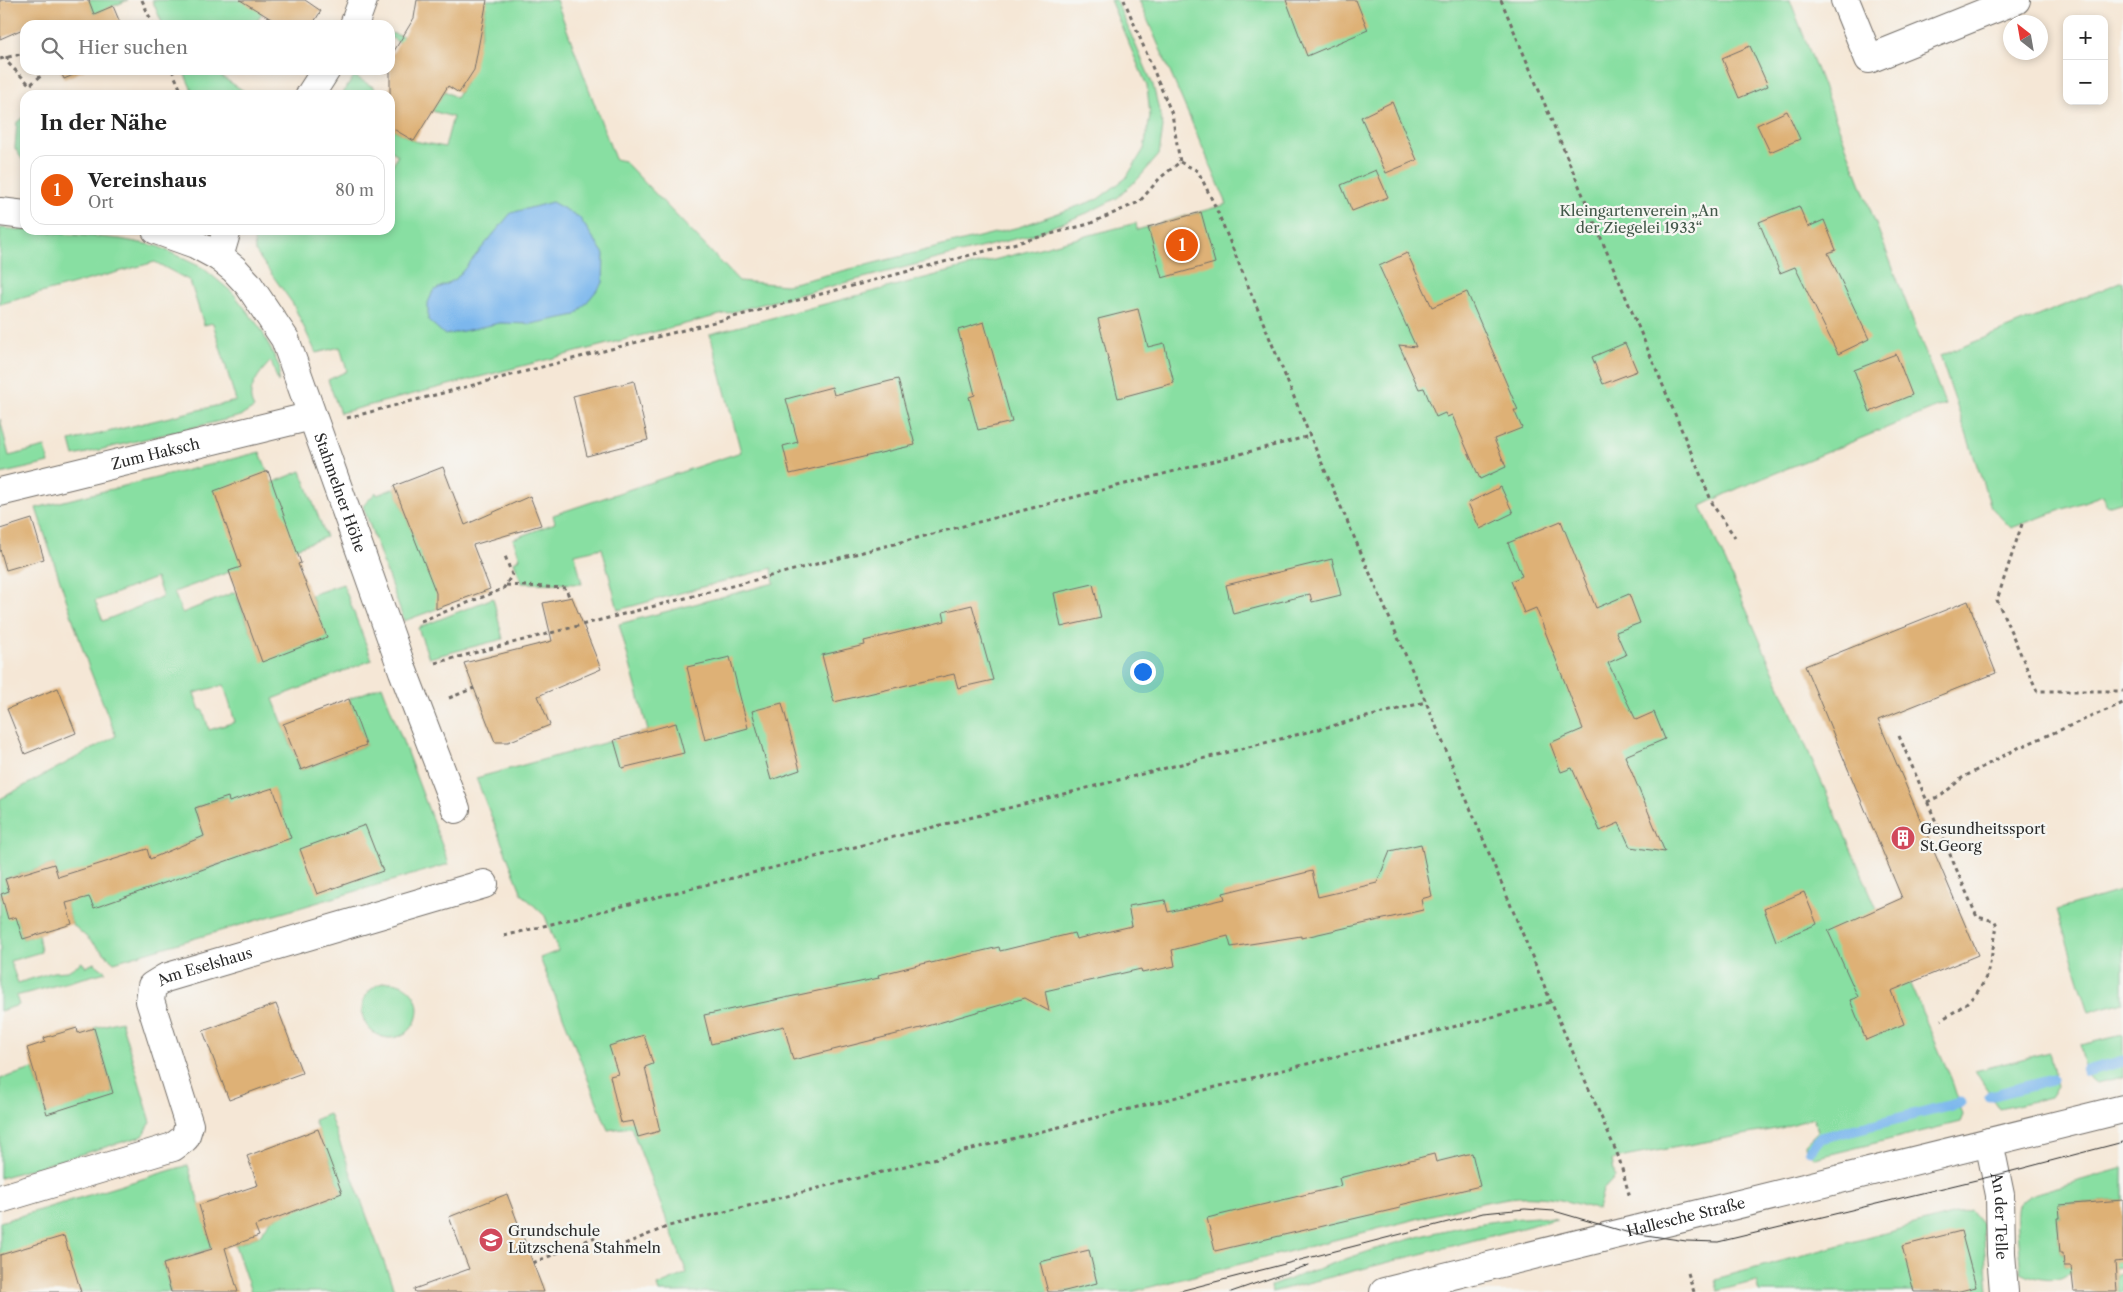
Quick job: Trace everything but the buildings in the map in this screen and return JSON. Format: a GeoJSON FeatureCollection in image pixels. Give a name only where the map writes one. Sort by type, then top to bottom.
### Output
{"type":"FeatureCollection","features":[{"type":"Feature","properties":{"kind":"street"},"geometry":{"type":"LineString","coordinates":[[356,20],[364,0]]}},
{"type":"Feature","properties":{"kind":"street"},"geometry":{"type":"LineString","coordinates":[[1844,0],[1869,59],[2016,0]]}},
{"type":"Feature","properties":{"kind":"street"},"geometry":{"type":"LineString","coordinates":[[313,90],[323,75]]}},
{"type":"Feature","properties":{"kind":"street"},"geometry":{"type":"LineString","coordinates":[[0,212],[20,214]]}},
{"type":"Feature","properties":{"kind":"street","name":"Stahmelner Höhe"},"geometry":{"type":"LineString","coordinates":[[170,235],[195,244],[219,257],[248,284],[285,339],[403,671],[456,809]]}},
{"type":"Feature","properties":{"kind":"street"},"geometry":{"type":"LineString","coordinates":[[219,257],[226,235]]}},
{"type":"Feature","properties":{"kind":"street","name":"Zum Haksch"},"geometry":{"type":"LineString","coordinates":[[0,492],[313,421]]}},
{"type":"Feature","properties":{"kind":"street","name":"Am Eselshaus"},"geometry":{"type":"LineString","coordinates":[[0,1199],[173,1147],[185,1138],[189,1125],[150,1001],[152,986],[165,978],[484,884]]}},
{"type":"Feature","properties":{"kind":"street","name":"Hallesche Straße"},"geometry":{"type":"LineString","coordinates":[[1384,1292],[2123,1109]]}},
{"type":"Feature","properties":{"kind":"street","name":"An der Telle"},"geometry":{"type":"LineString","coordinates":[[1989,1142],[2000,1195],[2004,1292]]}},
{"type":"Feature","properties":{"kind":"path"},"geometry":{"type":"LineString","coordinates":[[142,0],[151,20]]}},
{"type":"Feature","properties":{"kind":"path"},"geometry":{"type":"LineString","coordinates":[[1124,0],[1172,114],[1180,162]]}},
{"type":"Feature","properties":{"kind":"path"},"geometry":{"type":"LineString","coordinates":[[1501,0],[1714,507],[1735,536]]}},
{"type":"Feature","properties":{"kind":"path"},"geometry":{"type":"LineString","coordinates":[[0,59],[20,53]]}},
{"type":"Feature","properties":{"kind":"path"},"geometry":{"type":"LineString","coordinates":[[7,56],[8,62],[20,75]]}},
{"type":"Feature","properties":{"kind":"path"},"geometry":{"type":"LineString","coordinates":[[20,75],[30,85],[42,75]]}},
{"type":"Feature","properties":{"kind":"path"},"geometry":{"type":"LineString","coordinates":[[174,75],[181,90]]}},
{"type":"Feature","properties":{"kind":"path"},"geometry":{"type":"LineString","coordinates":[[313,421],[1089,224],[1139,202],[1160,178],[1180,162]]}},
{"type":"Feature","properties":{"kind":"path"},"geometry":{"type":"LineString","coordinates":[[1180,162],[1198,171],[1619,1158],[1639,1228]]}},
{"type":"Feature","properties":{"kind":"path"},"geometry":{"type":"LineString","coordinates":[[403,671],[1310,436]]}},
{"type":"Feature","properties":{"kind":"path"},"geometry":{"type":"LineString","coordinates":[[2022,524],[1998,600],[2037,691],[2123,691]]}},
{"type":"Feature","properties":{"kind":"path"},"geometry":{"type":"LineString","coordinates":[[390,633],[503,589],[512,575],[504,553]]}},
{"type":"Feature","properties":{"kind":"path"},"geometry":{"type":"LineString","coordinates":[[506,585],[566,588],[569,597]]}},
{"type":"Feature","properties":{"kind":"path"},"geometry":{"type":"LineString","coordinates":[[504,936],[1426,702]]}},
{"type":"Feature","properties":{"kind":"path"},"geometry":{"type":"LineString","coordinates":[[1927,802],[1942,795],[1962,778],[2018,748],[2123,703]]}},
{"type":"Feature","properties":{"kind":"path"},"geometry":{"type":"LineString","coordinates":[[1899,736],[1977,917],[1995,921],[1996,926],[1985,982],[1973,998],[1941,1020]]}},
{"type":"Feature","properties":{"kind":"path"},"geometry":{"type":"LineString","coordinates":[[625,1244],[669,1226],[1551,1002]]}},
{"type":"Feature","properties":{"kind":"path"},"geometry":{"type":"LineString","coordinates":[[533,1262],[595,1237]]}},
{"type":"Feature","properties":{"kind":"path"},"geometry":{"type":"LineString","coordinates":[[1688,1273],[1694,1292]]}},
{"type":"Feature","properties":{"kind":"green space"},"geometry":{"type":"Polygon","coordinates":[[[88,0],[128,0],[94,14],[88,0]]]}},
{"type":"Feature","properties":{"kind":"green space"},"geometry":{"type":"Polygon","coordinates":[[[152,0],[269,0],[258,20],[161,20],[152,0]]]}},
{"type":"Feature","properties":{"kind":"green space"},"geometry":{"type":"Polygon","coordinates":[[[487,0],[556,0],[615,159],[624,161],[739,281],[786,285],[1019,227],[1098,199],[1126,178],[1144,149],[1150,116],[1147,86],[1110,0],[1116,0],[1153,85],[1163,127],[1159,155],[1138,179],[1117,198],[1087,213],[1034,234],[340,413],[328,380],[347,371],[340,347],[316,353],[293,304],[255,251],[255,235],[395,235],[395,160],[398,155],[395,153],[395,130],[414,141],[445,147],[453,117],[432,111],[445,91],[456,98],[466,82],[395,40],[395,34],[409,38],[412,27],[480,39],[487,0]]]}},
{"type":"Feature","properties":{"kind":"green space","name":"Kleingartenverein „An der Ziegelei 1933“"},"geometry":{"type":"Polygon","coordinates":[[[1139,0],[1790,0],[1945,404],[1739,488],[1701,506],[1951,1078],[1963,1115],[1960,1122],[1815,1158],[1806,1151],[1805,1144],[1818,1131],[1813,1118],[1781,1128],[1612,1160],[1615,1177],[1603,1190],[1598,1210],[1545,1198],[1518,1197],[1500,1199],[1131,1292],[659,1292],[657,1286],[687,1273],[631,1127],[608,1130],[540,958],[558,951],[545,916],[522,894],[476,778],[648,731],[619,624],[774,583],[772,568],[618,610],[602,548],[575,554],[582,584],[522,583],[514,562],[520,558],[513,539],[555,523],[553,515],[741,452],[710,334],[1136,223],[1137,230],[1227,204],[1139,0]]]}},
{"type":"Feature","properties":{"kind":"green space"},"geometry":{"type":"Polygon","coordinates":[[[185,75],[223,75],[222,77],[242,90],[192,90],[185,75]]]}},
{"type":"Feature","properties":{"kind":"green space"},"geometry":{"type":"Polygon","coordinates":[[[354,76],[375,88],[374,90],[345,90],[354,76]]]}},
{"type":"Feature","properties":{"kind":"green space"},"geometry":{"type":"Polygon","coordinates":[[[20,120],[20,156],[15,148],[17,122],[20,120]]]}},
{"type":"Feature","properties":{"kind":"green space"},"geometry":{"type":"Polygon","coordinates":[[[0,228],[20,230],[20,235],[76,235],[120,239],[157,246],[203,268],[233,293],[261,329],[280,368],[278,382],[271,361],[254,383],[251,402],[254,408],[241,416],[74,456],[70,441],[236,401],[213,323],[204,325],[190,281],[155,262],[0,304],[0,228]]]}},
{"type":"Feature","properties":{"kind":"green space"},"geometry":{"type":"Polygon","coordinates":[[[2123,281],[2123,501],[2107,506],[2103,495],[2011,528],[1991,507],[1940,356],[2123,281]]]}},
{"type":"Feature","properties":{"kind":"green space"},"geometry":{"type":"Polygon","coordinates":[[[0,419],[9,456],[45,447],[49,463],[0,474],[0,419]]]}},
{"type":"Feature","properties":{"kind":"green space"},"geometry":{"type":"Polygon","coordinates":[[[260,452],[272,483],[301,471],[326,537],[174,592],[182,613],[235,592],[263,661],[326,637],[311,595],[343,584],[372,660],[273,699],[301,770],[366,745],[349,699],[382,686],[449,864],[114,962],[72,924],[54,864],[5,879],[23,939],[38,934],[41,952],[10,961],[18,983],[53,972],[68,971],[82,962],[86,967],[94,963],[106,972],[16,996],[19,1005],[0,1011],[0,799],[116,736],[88,665],[36,508],[260,452]],[[156,578],[95,601],[103,621],[163,597],[156,578]],[[224,685],[194,693],[200,710],[203,710],[209,730],[235,722],[224,685]],[[274,791],[255,798],[229,802],[227,797],[195,808],[204,836],[180,846],[190,874],[220,864],[219,860],[244,855],[272,845],[265,824],[284,818],[274,791]]]}},
{"type":"Feature","properties":{"kind":"green space"},"geometry":{"type":"Polygon","coordinates":[[[395,488],[442,607],[404,621],[363,506],[376,492],[377,495],[395,488]]]}},
{"type":"Feature","properties":{"kind":"green space"},"geometry":{"type":"Polygon","coordinates":[[[493,598],[503,639],[429,658],[418,628],[493,598]]]}},
{"type":"Feature","properties":{"kind":"green space"},"geometry":{"type":"Polygon","coordinates":[[[2123,890],[2123,1002],[2089,1012],[2057,910],[2123,890]]]}},
{"type":"Feature","properties":{"kind":"green space"},"geometry":{"type":"Polygon","coordinates":[[[390,982],[401,984],[410,990],[416,999],[418,1010],[416,1021],[410,1030],[401,1036],[390,1038],[379,1036],[370,1030],[364,1021],[362,1010],[364,999],[370,990],[379,984],[390,982]]]}},
{"type":"Feature","properties":{"kind":"green space"},"geometry":{"type":"Polygon","coordinates":[[[121,1021],[151,1122],[143,1136],[0,1178],[0,1079],[33,1069],[47,1113],[113,1093],[94,1028],[121,1021]]]}},
{"type":"Feature","properties":{"kind":"green space"},"geometry":{"type":"Polygon","coordinates":[[[2123,1035],[2123,1077],[2096,1083],[2086,1071],[2080,1045],[2123,1035]]]}},
{"type":"Feature","properties":{"kind":"green space"},"geometry":{"type":"Polygon","coordinates":[[[2049,1052],[2057,1087],[2050,1097],[2000,1109],[1975,1071],[2049,1052]]]}},
{"type":"Feature","properties":{"kind":"green space"},"geometry":{"type":"Polygon","coordinates":[[[329,1114],[395,1292],[251,1292],[235,1245],[259,1236],[272,1219],[342,1193],[314,1120],[329,1114]]]}},
{"type":"Feature","properties":{"kind":"green space"},"geometry":{"type":"Polygon","coordinates":[[[188,1165],[212,1248],[163,1264],[171,1292],[81,1292],[0,1255],[0,1222],[188,1165]]]}},
{"type":"Feature","properties":{"kind":"green space"},"geometry":{"type":"Polygon","coordinates":[[[2123,1168],[2123,1200],[2060,1205],[2060,1218],[2057,1218],[2060,1253],[2063,1253],[2064,1266],[2123,1261],[2123,1267],[2070,1272],[2065,1276],[2052,1280],[2039,1279],[2021,1272],[2017,1211],[2021,1202],[2033,1194],[2123,1168]]]}},
{"type":"Feature","properties":{"kind":"green space"},"geometry":{"type":"Polygon","coordinates":[[[1970,1210],[1983,1225],[1988,1292],[1759,1292],[1756,1281],[1718,1291],[1715,1279],[1970,1210]]]}},
{"type":"Feature","properties":{"kind":"green space"},"geometry":{"type":"Polygon","coordinates":[[[1537,1217],[1557,1219],[1272,1292],[1271,1286],[1336,1262],[1402,1241],[1469,1225],[1537,1217]]]}},
{"type":"Feature","properties":{"kind":"green space"},"geometry":{"type":"Polygon","coordinates":[[[2123,1274],[2123,1292],[2117,1292],[2116,1275],[2123,1274]]]}},
{"type":"Feature","properties":{"kind":"water"},"geometry":{"type":"Polygon","coordinates":[[[552,202],[579,217],[604,254],[603,283],[576,315],[531,324],[500,323],[445,335],[428,320],[428,303],[433,291],[456,279],[511,213],[552,202]]]}},
{"type":"Feature","properties":{"kind":"waterway"},"geometry":{"type":"LineString","coordinates":[[2087,1071],[2123,1061]]}},
{"type":"Feature","properties":{"kind":"waterway"},"geometry":{"type":"LineString","coordinates":[[1990,1096],[2052,1080]]}},
{"type":"Feature","properties":{"kind":"waterway"},"geometry":{"type":"LineString","coordinates":[[1810,1150],[1820,1138],[1960,1103]]}},
{"type":"Feature","properties":{"kind":"tram line"},"geometry":{"type":"LineString","coordinates":[[1176,1292],[1483,1213],[1525,1209],[1554,1211],[1626,1232],[1686,1241],[1718,1242],[1997,1175],[2123,1142]]}},
{"type":"Feature","properties":{"kind":"tram line"},"geometry":{"type":"LineString","coordinates":[[1231,1292],[1309,1265]]}},
{"type":"Feature","properties":{"kind":"place","name":"Vereinshaus"},"geometry":{"type":"Point","coordinates":[1182,245]}},
{"type":"Feature","properties":{"kind":"place","name":"Gesundheitssport St.Georg"},"geometry":{"type":"Point","coordinates":[1903,838]}},
{"type":"Feature","properties":{"kind":"place","name":"Grundschule Lützschena Stahmeln"},"geometry":{"type":"Point","coordinates":[491,1240]}}]}
